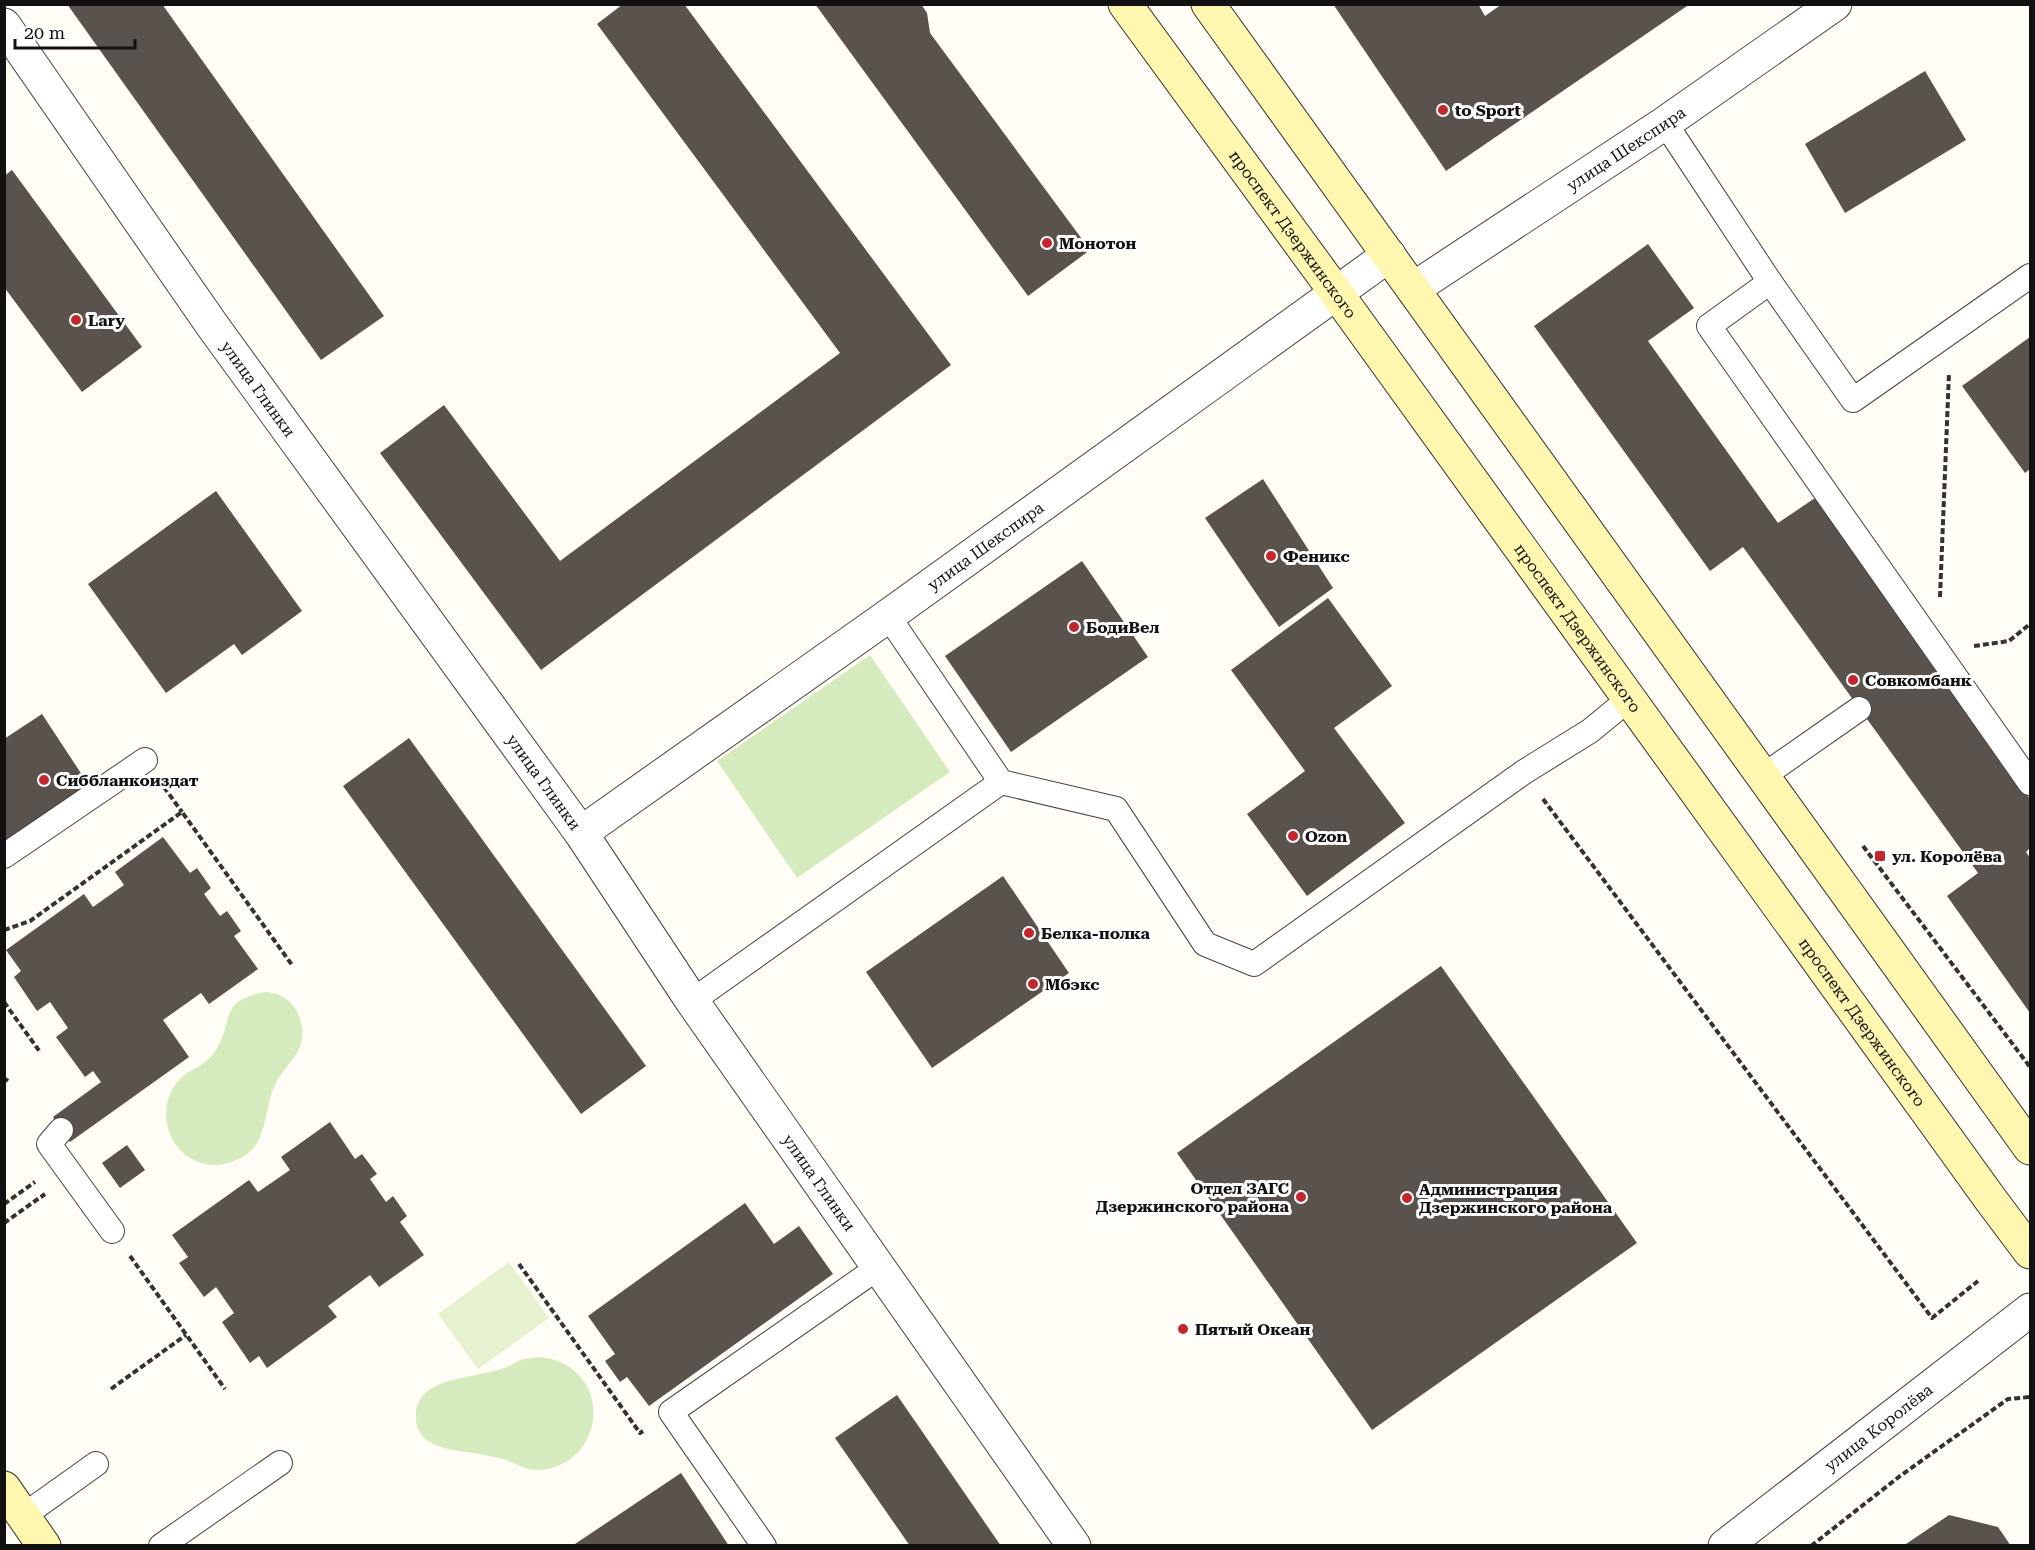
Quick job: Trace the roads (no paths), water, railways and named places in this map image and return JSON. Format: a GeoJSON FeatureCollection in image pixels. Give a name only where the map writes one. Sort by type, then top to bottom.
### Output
{"type":"FeatureCollection","features":[{"type":"Feature","properties":{"kind":"main road","name":"проспект Дзержинского"},"geometry":{"type":"LineString","coordinates":[[1125,4],[1991,1200],[2031,1252]]}},
{"type":"Feature","properties":{"kind":"main road"},"geometry":{"type":"LineString","coordinates":[[1208,4],[2031,1148]]}},
{"type":"Feature","properties":{"kind":"main road"},"geometry":{"type":"LineString","coordinates":[[4,1488],[44,1545]]}},
{"type":"Feature","properties":{"kind":"street","name":"улица Шекспира"},"geometry":{"type":"LineString","coordinates":[[1413,289],[1665,123],[1835,4]]}},
{"type":"Feature","properties":{"kind":"street","name":"улица Глинки"},"geometry":{"type":"LineString","coordinates":[[4,25],[213,326],[581,833],[692,1001],[1074,1545]]}},
{"type":"Feature","properties":{"kind":"street","name":"улица Шекспира"},"geometry":{"type":"LineString","coordinates":[[581,833],[888,616],[1389,255]]}},
{"type":"Feature","properties":{"kind":"street","name":"улица Королёва"},"geometry":{"type":"LineString","coordinates":[[1725,1545],[2031,1310]]}},
{"type":"Feature","properties":{"kind":"lane"},"geometry":{"type":"LineString","coordinates":[[1665,123],[1770,282],[1853,400],[2031,276]]}},
{"type":"Feature","properties":{"kind":"lane"},"geometry":{"type":"LineString","coordinates":[[1770,282],[1709,326],[1933,654],[2031,783]]}},
{"type":"Feature","properties":{"kind":"lane"},"geometry":{"type":"LineString","coordinates":[[888,616],[1001,782],[1116,809],[1205,944],[1254,964],[1524,772],[1590,731],[1629,699]]}},
{"type":"Feature","properties":{"kind":"lane"},"geometry":{"type":"LineString","coordinates":[[1763,776],[1859,709]]}},
{"type":"Feature","properties":{"kind":"lane"},"geometry":{"type":"LineString","coordinates":[[4,855],[145,760]]}},
{"type":"Feature","properties":{"kind":"lane"},"geometry":{"type":"LineString","coordinates":[[692,1001],[1001,782]]}},
{"type":"Feature","properties":{"kind":"lane"},"geometry":{"type":"LineString","coordinates":[[61,1130],[49,1144],[112,1231]]}},
{"type":"Feature","properties":{"kind":"lane"},"geometry":{"type":"LineString","coordinates":[[764,1545],[666,1405],[879,1267]]}},
{"type":"Feature","properties":{"kind":"lane"},"geometry":{"type":"LineString","coordinates":[[161,1545],[280,1463]]}},
{"type":"Feature","properties":{"kind":"lane"},"geometry":{"type":"LineString","coordinates":[[23,1516],[96,1464]]}},
{"type":"Feature","properties":{"kind":"place","name":"to Sport"},"geometry":{"type":"Point","coordinates":[1443,110]}},
{"type":"Feature","properties":{"kind":"place","name":"Монотон"},"geometry":{"type":"Point","coordinates":[1047,243]}},
{"type":"Feature","properties":{"kind":"place","name":"Lary"},"geometry":{"type":"Point","coordinates":[76,320]}},
{"type":"Feature","properties":{"kind":"place","name":"Феникс"},"geometry":{"type":"Point","coordinates":[1271,556]}},
{"type":"Feature","properties":{"kind":"place","name":"БодиВел"},"geometry":{"type":"Point","coordinates":[1074,627]}},
{"type":"Feature","properties":{"kind":"place","name":"Совкомбанк"},"geometry":{"type":"Point","coordinates":[1853,680]}},
{"type":"Feature","properties":{"kind":"place","name":"Сиббланкоиздат"},"geometry":{"type":"Point","coordinates":[44,780]}},
{"type":"Feature","properties":{"kind":"place","name":"Ozon"},"geometry":{"type":"Point","coordinates":[1293,836]}},
{"type":"Feature","properties":{"kind":"place","name":"ул. Королёва"},"geometry":{"type":"Point","coordinates":[1880,856]}},
{"type":"Feature","properties":{"kind":"place","name":"Белка-полка"},"geometry":{"type":"Point","coordinates":[1029,933]}},
{"type":"Feature","properties":{"kind":"place","name":"Мбэкс"},"geometry":{"type":"Point","coordinates":[1033,984]}},
{"type":"Feature","properties":{"kind":"place","name":"Отдел ЗАГС Дзержинского района"},"geometry":{"type":"Point","coordinates":[1301,1197]}},
{"type":"Feature","properties":{"kind":"place","name":"Администрация Дзержинского района"},"geometry":{"type":"Point","coordinates":[1407,1198]}},
{"type":"Feature","properties":{"kind":"place","name":"Пятый Океан"},"geometry":{"type":"Point","coordinates":[1183,1329]}}]}
